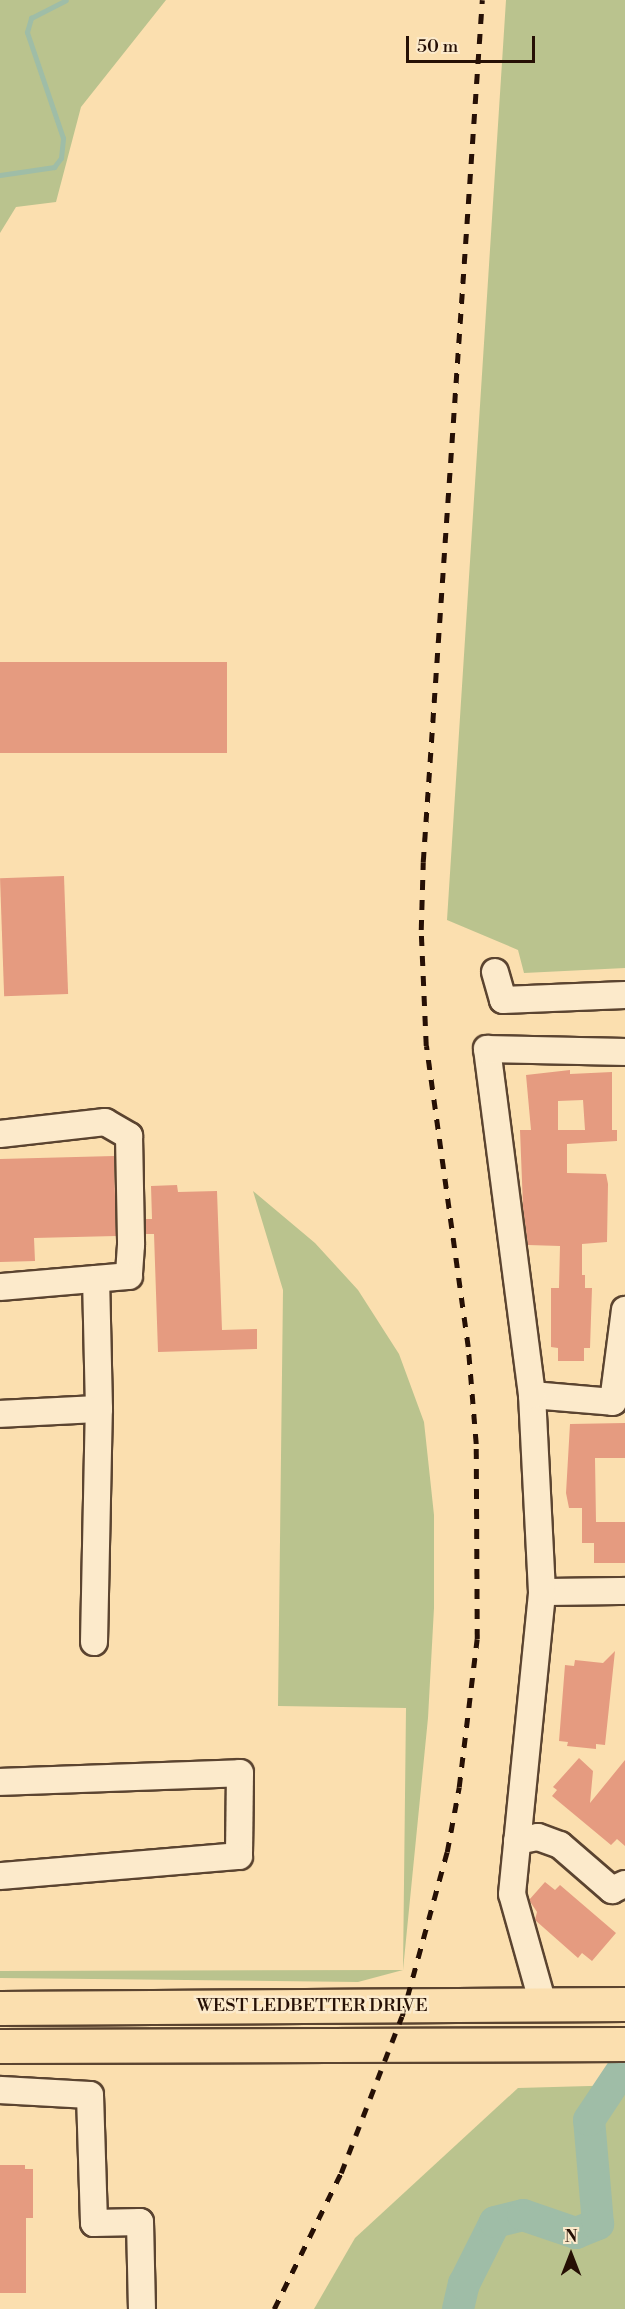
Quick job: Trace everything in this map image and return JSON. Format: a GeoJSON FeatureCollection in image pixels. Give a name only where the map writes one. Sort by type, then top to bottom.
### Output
{"type":"FeatureCollection","features":[{"type":"Feature","properties":{"kind":"main road"},"geometry":{"type":"LineString","coordinates":[[543,2004],[543,2045]]}},
{"type":"Feature","properties":{"kind":"main road","name":"WEST LEDBETTER DRIVE"},"geometry":{"type":"LineString","coordinates":[[0,2008],[625,2004]]}},
{"type":"Feature","properties":{"kind":"main road"},"geometry":{"type":"LineString","coordinates":[[0,2046],[625,2044]]}},
{"type":"Feature","properties":{"kind":"street"},"geometry":{"type":"LineString","coordinates":[[495,972],[503,1000],[625,995]]}},
{"type":"Feature","properties":{"kind":"street"},"geometry":{"type":"LineString","coordinates":[[543,2004],[512,1894],[542,1592],[532,1395],[487,1049],[625,1052]]}},
{"type":"Feature","properties":{"kind":"street"},"geometry":{"type":"LineString","coordinates":[[0,1134],[105,1122],[129,1136],[129,1276],[0,1287]]}},
{"type":"Feature","properties":{"kind":"street"},"geometry":{"type":"LineString","coordinates":[[94,1642],[99,1409],[96,1280]]}},
{"type":"Feature","properties":{"kind":"street"},"geometry":{"type":"LineString","coordinates":[[532,1395],[613,1402],[625,1310]]}},
{"type":"Feature","properties":{"kind":"street"},"geometry":{"type":"LineString","coordinates":[[0,1414],[99,1409]]}},
{"type":"Feature","properties":{"kind":"street"},"geometry":{"type":"LineString","coordinates":[[542,1592],[625,1591]]}},
{"type":"Feature","properties":{"kind":"street"},"geometry":{"type":"LineString","coordinates":[[0,1782],[240,1773],[239,1856],[0,1876]]}},
{"type":"Feature","properties":{"kind":"street"},"geometry":{"type":"LineString","coordinates":[[517,1841],[538,1837],[560,1845],[612,1890],[625,1884]]}},
{"type":"Feature","properties":{"kind":"street"},"geometry":{"type":"LineString","coordinates":[[0,2090],[90,2095],[94,2223],[140,2222],[142,2309]]}},
{"type":"Feature","properties":{"kind":"green space"},"geometry":{"type":"Polygon","coordinates":[[[0,0],[166,0],[81,107],[56,202],[16,207],[0,233],[0,0]]]}},
{"type":"Feature","properties":{"kind":"green space"},"geometry":{"type":"Polygon","coordinates":[[[506,0],[625,0],[625,968],[524,973],[518,950],[447,920],[506,0]]]}},
{"type":"Feature","properties":{"kind":"green space"},"geometry":{"type":"Polygon","coordinates":[[[253,1191],[315,1243],[358,1290],[399,1354],[424,1422],[434,1515],[434,1608],[428,1718],[403,1970],[406,1708],[278,1706],[283,1290],[253,1191]]]}},
{"type":"Feature","properties":{"kind":"green space"},"geometry":{"type":"Polygon","coordinates":[[[403,1970],[358,1982],[0,1978],[0,1971],[403,1970]]]}},
{"type":"Feature","properties":{"kind":"green space"},"geometry":{"type":"Polygon","coordinates":[[[625,2085],[625,2309],[314,2309],[355,2238],[518,2088],[625,2085]]]}},
{"type":"Feature","properties":{"kind":"building"},"geometry":{"type":"Polygon","coordinates":[[[0,662],[227,662],[227,753],[0,753],[0,662]]]}},
{"type":"Feature","properties":{"kind":"building"},"geometry":{"type":"Polygon","coordinates":[[[64,876],[68,994],[4,996],[0,878],[64,876]]]}},
{"type":"Feature","properties":{"kind":"building"},"geometry":{"type":"Polygon","coordinates":[[[570,1070],[570,1074],[612,1072],[612,1130],[617,1130],[617,1141],[567,1144],[567,1173],[606,1174],[608,1184],[607,1242],[582,1244],[582,1275],[585,1275],[585,1288],[592,1288],[590,1348],[584,1348],[584,1361],[558,1361],[558,1348],[551,1347],[551,1288],[559,1288],[560,1246],[528,1245],[523,1207],[520,1130],[531,1130],[526,1075],[570,1070]],[[583,1100],[558,1101],[558,1130],[585,1130],[583,1100]]]}},
{"type":"Feature","properties":{"kind":"building"},"geometry":{"type":"Polygon","coordinates":[[[114,1156],[116,1236],[34,1238],[35,1261],[0,1262],[0,1159],[114,1156]]]}},
{"type":"Feature","properties":{"kind":"building"},"geometry":{"type":"Polygon","coordinates":[[[177,1185],[178,1192],[217,1191],[222,1330],[257,1329],[257,1349],[158,1352],[154,1234],[146,1234],[146,1219],[152,1219],[151,1186],[177,1185]]]}},
{"type":"Feature","properties":{"kind":"building"},"geometry":{"type":"Polygon","coordinates":[[[625,1423],[625,1458],[595,1458],[596,1522],[625,1522],[625,1563],[594,1563],[594,1543],[582,1543],[582,1508],[569,1508],[566,1493],[570,1424],[625,1423]]]}},
{"type":"Feature","properties":{"kind":"building"},"geometry":{"type":"Polygon","coordinates":[[[615,1651],[605,1745],[596,1744],[596,1749],[567,1746],[568,1742],[559,1741],[565,1665],[574,1666],[575,1660],[603,1663],[615,1651]]]}},
{"type":"Feature","properties":{"kind":"building"},"geometry":{"type":"Polygon","coordinates":[[[579,1758],[593,1771],[590,1803],[625,1760],[625,1846],[617,1839],[611,1845],[552,1796],[557,1790],[553,1787],[579,1758]]]}},
{"type":"Feature","properties":{"kind":"building"},"geometry":{"type":"Polygon","coordinates":[[[545,1882],[555,1890],[560,1885],[616,1933],[592,1961],[582,1953],[578,1958],[535,1920],[537,1912],[529,1900],[545,1882]]]}},
{"type":"Feature","properties":{"kind":"building"},"geometry":{"type":"Polygon","coordinates":[[[0,2165],[25,2165],[25,2169],[33,2169],[33,2218],[26,2218],[26,2293],[0,2293],[0,2165]]]}},
{"type":"Feature","properties":{"kind":"waterway"},"geometry":{"type":"LineString","coordinates":[[0,175],[54,167],[61,158],[63,138],[27,32],[31,18],[66,0]]}},
{"type":"Feature","properties":{"kind":"waterway"},"geometry":{"type":"LineString","coordinates":[[458,2309],[464,2284],[495,2222],[523,2215],[576,2233],[598,2224],[589,2120],[625,2066]]}},
{"type":"Feature","properties":{"kind":"railway"},"geometry":{"type":"LineString","coordinates":[[274,2309],[341,2173],[402,2016],[447,1852],[459,1787],[477,1639],[476,1444],[468,1347],[426,1046],[421,930],[423,862],[482,0]]}}]}
